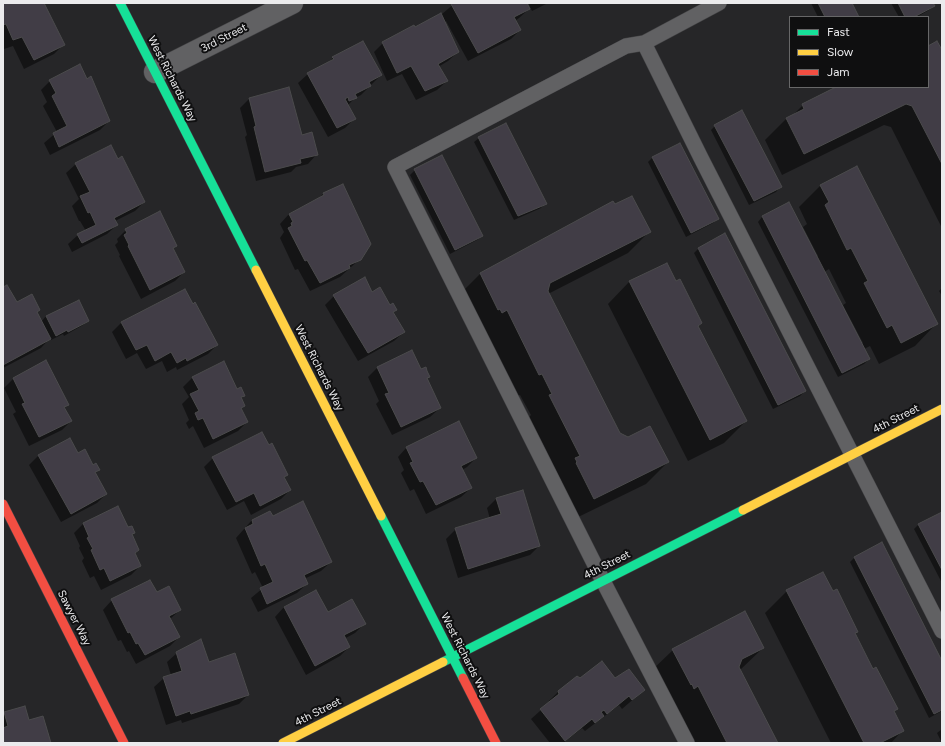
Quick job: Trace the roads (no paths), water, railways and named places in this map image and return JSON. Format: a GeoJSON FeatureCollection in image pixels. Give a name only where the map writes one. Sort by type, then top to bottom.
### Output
{"type":"FeatureCollection","features":[{"type":"Feature","properties":{"kind":"street","name":"West Richards Way"},"geometry":{"type":"LineString","coordinates":[[120,3],[496,743]]}},
{"type":"Feature","properties":{"kind":"street","name":"3rd Street"},"geometry":{"type":"LineString","coordinates":[[155,72],[292,3]]}},
{"type":"Feature","properties":{"kind":"street","name":"4th Street"},"geometry":{"type":"LineString","coordinates":[[283,743],[942,409]]}},
{"type":"Feature","properties":{"kind":"street","name":"Sawyer Way"},"geometry":{"type":"LineString","coordinates":[[3,504],[124,743]]}},
{"type":"Feature","properties":{"kind":"lane"},"geometry":{"type":"LineString","coordinates":[[687,743],[603,581],[395,167],[626,46],[644,43],[719,3]]}},
{"type":"Feature","properties":{"kind":"lane"},"geometry":{"type":"LineString","coordinates":[[644,43],[942,632]]}}]}
